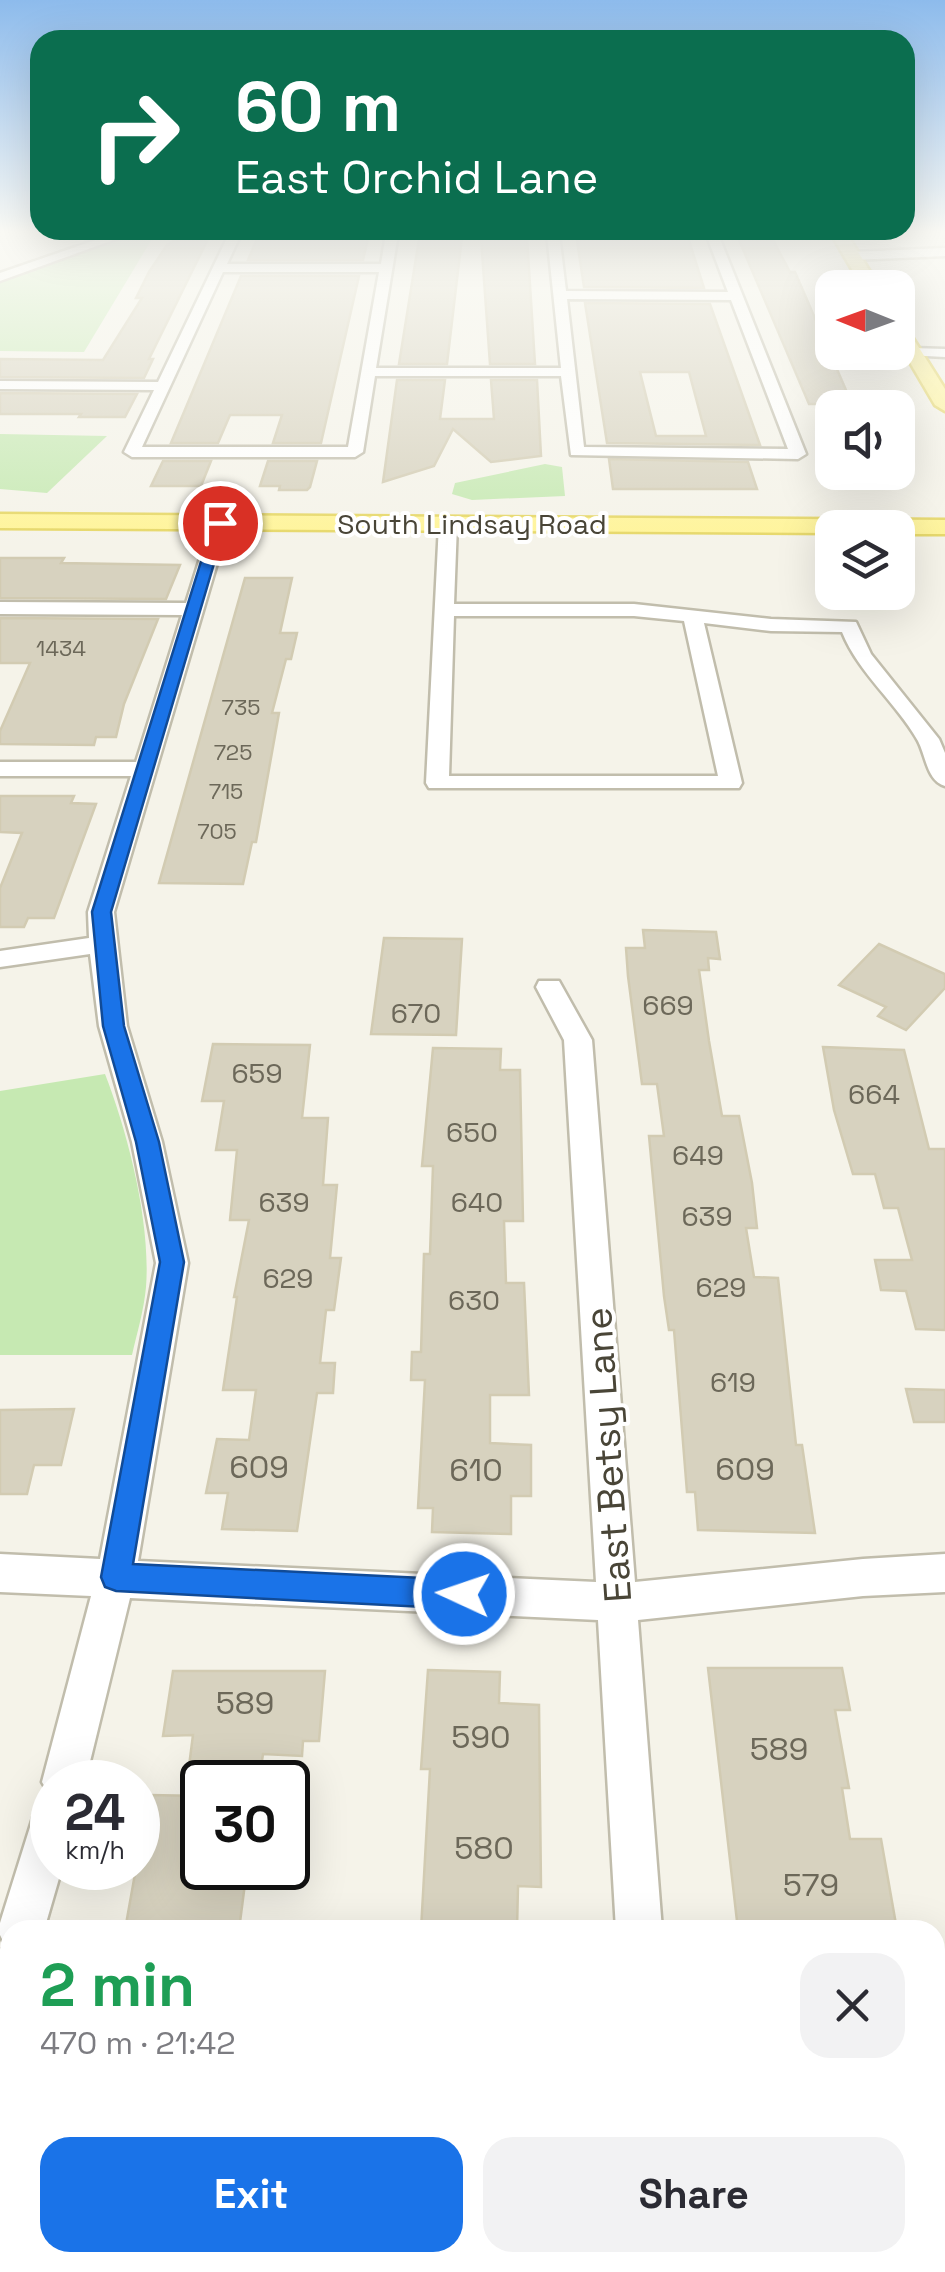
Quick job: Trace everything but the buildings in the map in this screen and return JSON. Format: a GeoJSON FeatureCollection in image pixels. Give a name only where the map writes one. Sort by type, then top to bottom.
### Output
{"type":"FeatureCollection","features":[{"type":"Feature","properties":{"kind":"main road"},"geometry":{"type":"LineString","coordinates":[[915,357],[945,405]]}},
{"type":"Feature","properties":{"kind":"main road","name":"South Lindsay Road"},"geometry":{"type":"LineString","coordinates":[[0,521],[945,527]]}},
{"type":"Feature","properties":{"kind":"street"},"geometry":{"type":"LineString","coordinates":[[186,340],[132,452],[355,452],[374,340]]}},
{"type":"Feature","properties":{"kind":"street"},"geometry":{"type":"LineString","coordinates":[[563,340],[578,452],[798,454],[753,340]]}},
{"type":"Feature","properties":{"kind":"street"},"geometry":{"type":"LineString","coordinates":[[915,352],[945,352]]}},
{"type":"Feature","properties":{"kind":"street"},"geometry":{"type":"LineString","coordinates":[[368,372],[567,372]]}},
{"type":"Feature","properties":{"kind":"street"},"geometry":{"type":"LineString","coordinates":[[0,385],[164,386]]}},
{"type":"Feature","properties":{"kind":"street"},"geometry":{"type":"LineString","coordinates":[[70,1760],[116,1577],[172,1262],[147,1142],[114,1026],[101,912],[220,523]]}},
{"type":"Feature","properties":{"kind":"street"},"geometry":{"type":"LineString","coordinates":[[448,524],[436,783],[730,783],[693,616]]}},
{"type":"Feature","properties":{"kind":"street"},"geometry":{"type":"LineString","coordinates":[[0,608],[192,609]]}},
{"type":"Feature","properties":{"kind":"street"},"geometry":{"type":"LineString","coordinates":[[444,610],[634,610],[771,626],[848,626],[861,656],[928,738],[945,779]]}},
{"type":"Feature","properties":{"kind":"street"},"geometry":{"type":"LineString","coordinates":[[0,769],[144,770]]}},
{"type":"Feature","properties":{"kind":"street"},"geometry":{"type":"LineString","coordinates":[[0,960],[102,944]]}},
{"type":"Feature","properties":{"kind":"street","name":"East Betsy Lane"},"geometry":{"type":"LineString","coordinates":[[550,987],[578,1040],[638,1920]]}},
{"type":"Feature","properties":{"kind":"street"},"geometry":{"type":"LineString","coordinates":[[0,1573],[619,1602],[689,1601],[888,1573],[945,1573]]}},
{"type":"Feature","properties":{"kind":"street"},"geometry":{"type":"LineString","coordinates":[[25,1920],[33,1890]]}},
{"type":"Feature","properties":{"kind":"green space"},"geometry":{"type":"Polygon","coordinates":[[[0,340],[91,340],[84,352],[0,351],[0,340]]]}},
{"type":"Feature","properties":{"kind":"green space"},"geometry":{"type":"Polygon","coordinates":[[[0,434],[107,436],[47,493],[0,489],[0,434]]]}},
{"type":"Feature","properties":{"kind":"green space"},"geometry":{"type":"Polygon","coordinates":[[[545,464],[562,467],[565,496],[472,500],[452,494],[455,483],[545,464]]]}},
{"type":"Feature","properties":{"kind":"green space"},"geometry":{"type":"Polygon","coordinates":[[[105,1074],[129,1150],[145,1235],[146,1287],[132,1355],[0,1355],[0,1091],[105,1074]]]}},
{"type":"Feature","properties":{"kind":"route"},"geometry":{"type":"LineString","coordinates":[[220,523],[101,912],[114,1026],[147,1142],[172,1262],[116,1577],[464,1594]]}}]}
